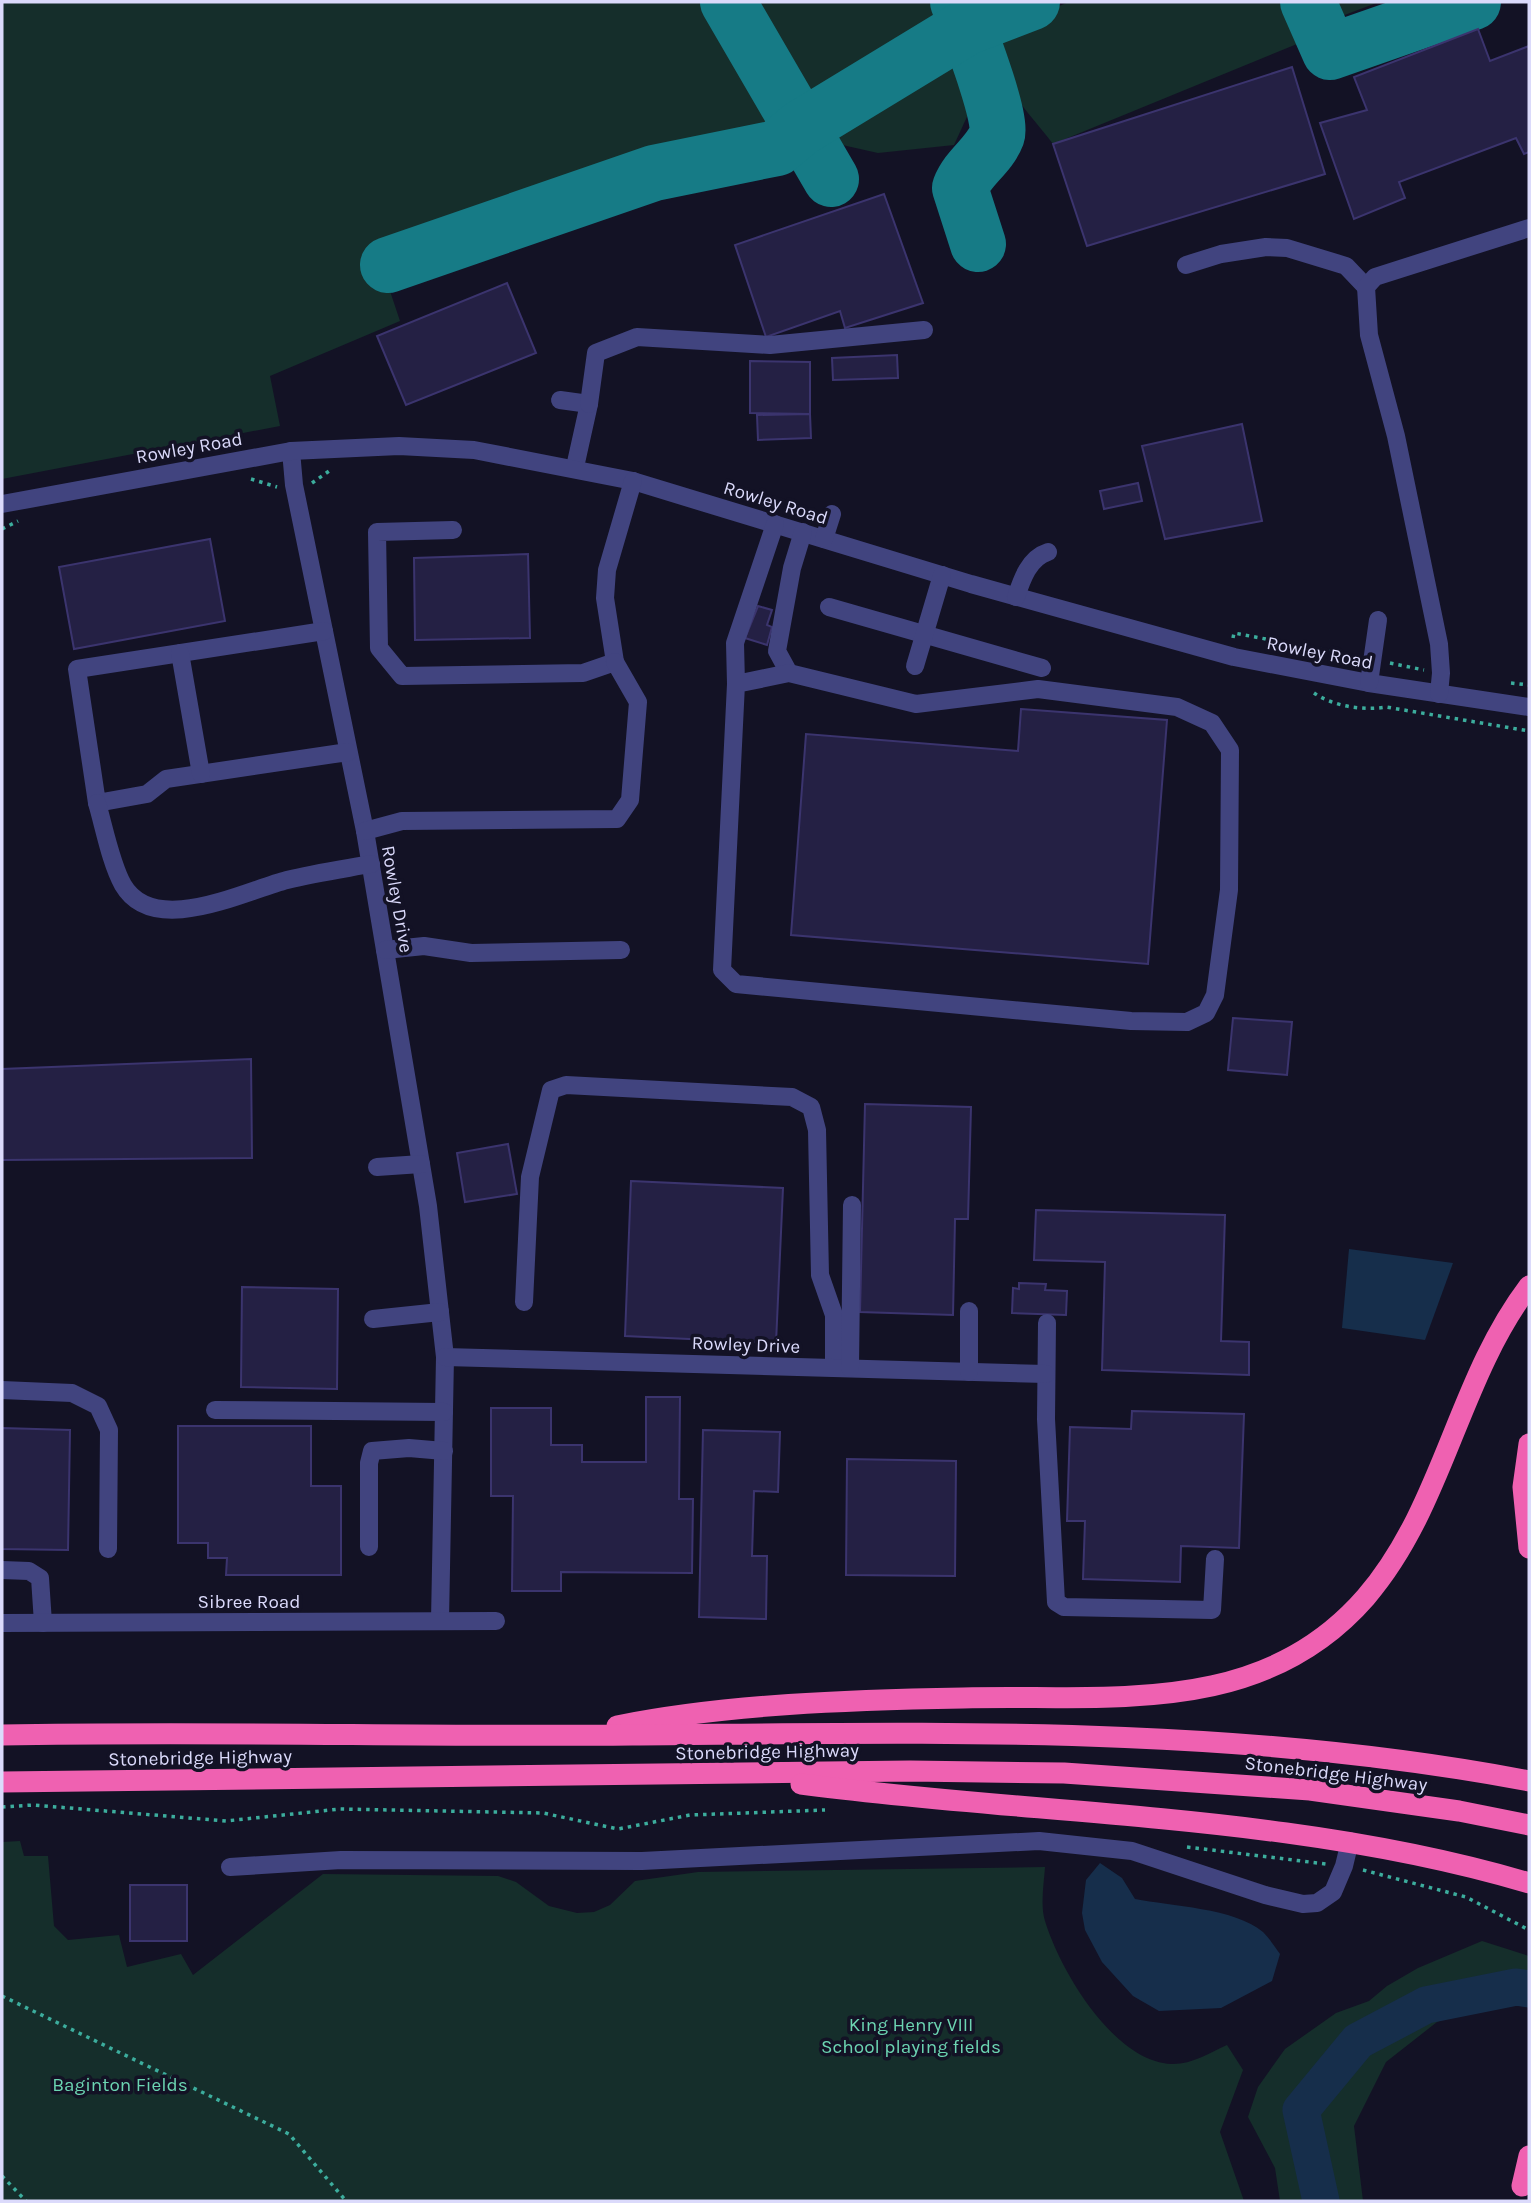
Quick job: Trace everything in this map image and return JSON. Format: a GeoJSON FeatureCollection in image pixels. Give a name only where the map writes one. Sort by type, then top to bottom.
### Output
{"type":"FeatureCollection","features":[{"type":"Feature","properties":{"kind":"highway"},"geometry":{"type":"LineString","coordinates":[[571,1736],[661,1717],[824,1704],[962,1698],[1165,1695],[1221,1686],[1290,1659],[1326,1635],[1366,1597],[1402,1548],[1430,1492],[1484,1360],[1511,1311],[1529,1286]]}},
{"type":"Feature","properties":{"kind":"highway"},"geometry":{"type":"LineString","coordinates":[[1529,1444],[1523,1486],[1529,1548]]}},
{"type":"Feature","properties":{"kind":"highway","name":"Stonebridge Highway"},"geometry":{"type":"LineString","coordinates":[[2,1735],[571,1736],[958,1733],[1176,1737],[1342,1752],[1529,1781]]}},
{"type":"Feature","properties":{"kind":"highway","name":"Stonebridge Highway"},"geometry":{"type":"LineString","coordinates":[[2,1782],[910,1771],[1171,1779],[1310,1790],[1459,1811],[1529,1825]]}},
{"type":"Feature","properties":{"kind":"highway"},"geometry":{"type":"LineString","coordinates":[[729,1775],[903,1798],[1242,1827],[1350,1841],[1470,1865],[1529,1883]]}},
{"type":"Feature","properties":{"kind":"highway"},"geometry":{"type":"LineString","coordinates":[[1522,2186],[1529,2156]]}},
{"type":"Feature","properties":{"kind":"street"},"geometry":{"type":"LineString","coordinates":[[1366,287],[1375,277],[1529,228]]}},
{"type":"Feature","properties":{"kind":"street"},"geometry":{"type":"LineString","coordinates":[[1186,265],[1221,254],[1266,247],[1287,248],[1346,266],[1366,287],[1369,335],[1396,436],[1439,644],[1439,694]]}},
{"type":"Feature","properties":{"kind":"street"},"geometry":{"type":"LineString","coordinates":[[575,467],[589,404],[596,353],[637,337],[770,345],[924,330]]}},
{"type":"Feature","properties":{"kind":"street"},"geometry":{"type":"LineString","coordinates":[[560,400],[589,404]]}},
{"type":"Feature","properties":{"kind":"street","name":"Rowley Road"},"geometry":{"type":"LineString","coordinates":[[2,504],[290,451],[399,446],[474,450],[575,467],[634,481],[1016,597],[1234,657],[1369,683],[1529,707]]}},
{"type":"Feature","properties":{"kind":"street","name":"Rowley Drive"},"geometry":{"type":"LineString","coordinates":[[290,451],[294,485],[365,831],[421,1164],[446,1357],[440,1621]]}},
{"type":"Feature","properties":{"kind":"street"},"geometry":{"type":"LineString","coordinates":[[365,831],[402,821],[617,819],[630,800],[638,702],[615,662],[605,598],[607,570],[634,481]]}},
{"type":"Feature","properties":{"kind":"street"},"geometry":{"type":"LineString","coordinates":[[824,539],[832,514]]}},
{"type":"Feature","properties":{"kind":"street"},"geometry":{"type":"LineString","coordinates":[[736,684],[789,673],[916,704],[1038,690],[1177,707],[1212,723],[1230,750],[1230,890],[1215,995],[1206,1013],[1187,1022],[1131,1021],[736,984],[722,970],[736,684],[735,643],[775,524]]}},
{"type":"Feature","properties":{"kind":"street"},"geometry":{"type":"LineString","coordinates":[[453,530],[377,532],[379,648],[402,676],[583,673],[615,662]]}},
{"type":"Feature","properties":{"kind":"street"},"geometry":{"type":"LineString","coordinates":[[789,673],[777,651],[792,568],[803,532]]}},
{"type":"Feature","properties":{"kind":"street"},"geometry":{"type":"LineString","coordinates":[[1016,597],[1038,555],[1048,552]]}},
{"type":"Feature","properties":{"kind":"street"},"geometry":{"type":"LineString","coordinates":[[915,666],[942,575]]}},
{"type":"Feature","properties":{"kind":"street"},"geometry":{"type":"LineString","coordinates":[[829,607],[1042,668]]}},
{"type":"Feature","properties":{"kind":"street"},"geometry":{"type":"LineString","coordinates":[[1369,683],[1378,620]]}},
{"type":"Feature","properties":{"kind":"street"},"geometry":{"type":"LineString","coordinates":[[324,631],[77,669],[97,803],[123,885],[139,900],[160,909],[183,910],[232,899],[285,880],[370,864]]}},
{"type":"Feature","properties":{"kind":"street"},"geometry":{"type":"LineString","coordinates":[[180,653],[201,774]]}},
{"type":"Feature","properties":{"kind":"street"},"geometry":{"type":"LineString","coordinates":[[97,803],[147,794],[166,779],[348,752]]}},
{"type":"Feature","properties":{"kind":"street"},"geometry":{"type":"LineString","coordinates":[[385,950],[424,946],[471,953],[621,950]]}},
{"type":"Feature","properties":{"kind":"street"},"geometry":{"type":"LineString","coordinates":[[524,1302],[530,1177],[551,1090],[566,1085],[792,1097],[811,1107],[817,1130],[820,1275],[834,1315],[842,1368]]}},
{"type":"Feature","properties":{"kind":"street"},"geometry":{"type":"LineString","coordinates":[[377,1167],[421,1164]]}},
{"type":"Feature","properties":{"kind":"street"},"geometry":{"type":"LineString","coordinates":[[842,1368],[852,1205]]}},
{"type":"Feature","properties":{"kind":"street"},"geometry":{"type":"LineString","coordinates":[[969,1372],[970,1311]]}},
{"type":"Feature","properties":{"kind":"street"},"geometry":{"type":"LineString","coordinates":[[373,1319],[440,1312]]}},
{"type":"Feature","properties":{"kind":"street"},"geometry":{"type":"LineString","coordinates":[[1047,1323],[1046,1419],[1056,1602],[1064,1607],[1212,1610],[1215,1559]]}},
{"type":"Feature","properties":{"kind":"street","name":"Rowley Drive"},"geometry":{"type":"LineString","coordinates":[[446,1357],[1046,1374]]}},
{"type":"Feature","properties":{"kind":"street"},"geometry":{"type":"LineString","coordinates":[[2,1390],[72,1393],[98,1406],[109,1430],[108,1549]]}},
{"type":"Feature","properties":{"kind":"street"},"geometry":{"type":"LineString","coordinates":[[215,1410],[444,1412]]}},
{"type":"Feature","properties":{"kind":"street"},"geometry":{"type":"LineString","coordinates":[[369,1547],[369,1463],[372,1451],[410,1448],[444,1451]]}},
{"type":"Feature","properties":{"kind":"street"},"geometry":{"type":"LineString","coordinates":[[2,1570],[29,1571],[40,1577],[43,1623]]}},
{"type":"Feature","properties":{"kind":"street","name":"Sibree Road"},"geometry":{"type":"LineString","coordinates":[[2,1623],[496,1621]]}},
{"type":"Feature","properties":{"kind":"street"},"geometry":{"type":"LineString","coordinates":[[230,1867],[341,1860],[642,1861],[1039,1841],[1132,1851],[1303,1904],[1317,1903],[1333,1892],[1353,1868],[1350,1841]]}},
{"type":"Feature","properties":{"kind":"path"},"geometry":{"type":"LineString","coordinates":[[2,1807],[33,1805],[226,1821],[340,1809],[543,1812],[618,1829],[690,1815],[837,1811]]}},
{"type":"Feature","properties":{"kind":"path"},"geometry":{"type":"LineString","coordinates":[[1180,1846],[1353,1868],[1466,1897],[1529,1930]]}},
{"type":"Feature","properties":{"kind":"path"},"geometry":{"type":"LineString","coordinates":[[1353,1868],[1367,1865]]}},
{"type":"Feature","properties":{"kind":"path"},"geometry":{"type":"LineString","coordinates":[[2,1996],[289,2133],[346,2201]]}},
{"type":"Feature","properties":{"kind":"path"},"geometry":{"type":"LineString","coordinates":[[2,2176],[26,2201]]}},
{"type":"Feature","properties":{"kind":"green space"},"geometry":{"type":"Polygon","coordinates":[[[2,2],[715,2],[778,107],[767,122],[377,252],[400,321],[270,376],[280,426],[2,479],[2,2]]]}},
{"type":"Feature","properties":{"kind":"green space"},"geometry":{"type":"Polygon","coordinates":[[[745,2],[935,2],[971,108],[954,145],[878,153],[829,142],[745,2]]]}},
{"type":"Feature","properties":{"kind":"green space"},"geometry":{"type":"Polygon","coordinates":[[[1069,2],[1280,2],[1297,44],[1053,144],[1021,104],[1004,75],[1000,60],[1001,44],[1006,27],[1069,2]]]}},
{"type":"Feature","properties":{"kind":"green space"},"geometry":{"type":"Polygon","coordinates":[[[1326,2],[1379,2],[1334,19],[1326,2]]]}},
{"type":"Feature","properties":{"kind":"green space","name":"King Henry VIII School playing fields"},"geometry":{"type":"Polygon","coordinates":[[[20,1841],[24,1856],[48,1856],[54,1926],[68,1940],[119,1935],[127,1967],[181,1954],[193,1975],[323,1874],[498,1876],[516,1882],[549,1906],[577,1913],[594,1912],[610,1905],[635,1881],[698,1872],[1045,1867],[1043,1908],[1052,1941],[1076,1987],[1110,2030],[1129,2047],[1150,2059],[1171,2064],[1193,2061],[1227,2045],[1243,2070],[1220,2132],[1244,2201],[2,2201],[2,1842],[20,1841]]]}},
{"type":"Feature","properties":{"kind":"green space"},"geometry":{"type":"Polygon","coordinates":[[[1482,1941],[1529,1956],[1529,1988],[1506,1994],[1437,2022],[1386,2062],[1354,2126],[1363,2201],[1280,2201],[1275,2168],[1248,2117],[1258,2087],[1285,2049],[1336,2013],[1369,2001],[1387,1986],[1418,1968],[1482,1941]]]}},
{"type":"Feature","properties":{"kind":"water"},"geometry":{"type":"Polygon","coordinates":[[[1349,1249],[1453,1263],[1425,1340],[1342,1328],[1349,1249]]]}},
{"type":"Feature","properties":{"kind":"water"},"geometry":{"type":"Polygon","coordinates":[[[1100,1863],[1122,1878],[1135,1899],[1219,1913],[1251,1924],[1263,1932],[1280,1954],[1272,1981],[1221,2008],[1159,2011],[1133,1996],[1102,1962],[1085,1930],[1082,1913],[1086,1880],[1100,1863]]]}},
{"type":"Feature","properties":{"kind":"building"},"geometry":{"type":"Polygon","coordinates":[[[1478,29],[1490,61],[1529,46],[1529,152],[1524,154],[1516,138],[1399,182],[1405,198],[1354,219],[1320,123],[1367,110],[1354,77],[1478,29]]]}},
{"type":"Feature","properties":{"kind":"building"},"geometry":{"type":"Polygon","coordinates":[[[1292,67],[1325,174],[1087,246],[1053,144],[1292,67]]]}},
{"type":"Feature","properties":{"kind":"building"},"geometry":{"type":"Polygon","coordinates":[[[884,194],[923,303],[845,328],[840,311],[766,337],[735,245],[884,194]]]}},
{"type":"Feature","properties":{"kind":"building"},"geometry":{"type":"Polygon","coordinates":[[[507,283],[536,353],[406,405],[377,336],[507,283]]]}},
{"type":"Feature","properties":{"kind":"building"},"geometry":{"type":"Polygon","coordinates":[[[897,355],[898,378],[833,380],[832,358],[897,355]]]}},
{"type":"Feature","properties":{"kind":"building"},"geometry":{"type":"Polygon","coordinates":[[[750,361],[810,362],[810,414],[750,413],[750,361]]]}},
{"type":"Feature","properties":{"kind":"building"},"geometry":{"type":"Polygon","coordinates":[[[810,414],[811,438],[758,440],[757,415],[810,414]]]}},
{"type":"Feature","properties":{"kind":"building"},"geometry":{"type":"Polygon","coordinates":[[[1242,424],[1262,521],[1165,539],[1142,446],[1242,424]]]}},
{"type":"Feature","properties":{"kind":"building"},"geometry":{"type":"Polygon","coordinates":[[[1138,483],[1142,501],[1104,509],[1100,491],[1138,483]]]}},
{"type":"Feature","properties":{"kind":"building"},"geometry":{"type":"Polygon","coordinates":[[[210,539],[225,621],[74,649],[59,567],[210,539]]]}},
{"type":"Feature","properties":{"kind":"building"},"geometry":{"type":"Polygon","coordinates":[[[528,554],[530,638],[415,640],[414,558],[528,554]]]}},
{"type":"Feature","properties":{"kind":"building"},"geometry":{"type":"Polygon","coordinates":[[[758,606],[772,610],[767,625],[772,627],[767,645],[745,638],[758,606]]]}},
{"type":"Feature","properties":{"kind":"building"},"geometry":{"type":"Polygon","coordinates":[[[1021,709],[1167,720],[1148,964],[791,935],[806,734],[1018,751],[1021,709]]]}},
{"type":"Feature","properties":{"kind":"building"},"geometry":{"type":"Polygon","coordinates":[[[1233,1018],[1292,1022],[1287,1075],[1228,1070],[1233,1018]]]}},
{"type":"Feature","properties":{"kind":"building"},"geometry":{"type":"Polygon","coordinates":[[[251,1059],[252,1158],[2,1160],[2,1069],[251,1059]]]}},
{"type":"Feature","properties":{"kind":"building"},"geometry":{"type":"Polygon","coordinates":[[[865,1104],[971,1107],[968,1219],[955,1219],[953,1315],[860,1312],[865,1104]]]}},
{"type":"Feature","properties":{"kind":"building"},"geometry":{"type":"Polygon","coordinates":[[[508,1144],[517,1194],[465,1202],[457,1153],[508,1144]]]}},
{"type":"Feature","properties":{"kind":"building"},"geometry":{"type":"Polygon","coordinates":[[[631,1181],[783,1188],[776,1343],[625,1336],[631,1181]]]}},
{"type":"Feature","properties":{"kind":"building"},"geometry":{"type":"Polygon","coordinates":[[[1036,1210],[1225,1215],[1221,1341],[1249,1342],[1249,1375],[1102,1370],[1105,1262],[1034,1260],[1036,1210]]]}},
{"type":"Feature","properties":{"kind":"building"},"geometry":{"type":"Polygon","coordinates":[[[1019,1283],[1046,1284],[1045,1290],[1067,1291],[1066,1315],[1012,1313],[1013,1288],[1019,1289],[1019,1283]]]}},
{"type":"Feature","properties":{"kind":"building"},"geometry":{"type":"Polygon","coordinates":[[[242,1287],[338,1289],[337,1389],[241,1387],[242,1287]]]}},
{"type":"Feature","properties":{"kind":"building"},"geometry":{"type":"Polygon","coordinates":[[[646,1397],[680,1397],[679,1499],[693,1499],[692,1573],[561,1572],[561,1591],[512,1591],[513,1496],[491,1496],[491,1408],[551,1408],[551,1445],[582,1445],[582,1462],[646,1462],[646,1397]]]}},
{"type":"Feature","properties":{"kind":"building"},"geometry":{"type":"Polygon","coordinates":[[[1132,1411],[1244,1414],[1239,1548],[1181,1546],[1180,1582],[1083,1579],[1085,1521],[1067,1521],[1070,1427],[1131,1429],[1132,1411]]]}},
{"type":"Feature","properties":{"kind":"building"},"geometry":{"type":"Polygon","coordinates":[[[178,1426],[311,1426],[311,1486],[341,1486],[341,1575],[226,1575],[227,1558],[208,1558],[208,1543],[178,1543],[178,1426]]]}},
{"type":"Feature","properties":{"kind":"building"},"geometry":{"type":"Polygon","coordinates":[[[2,1428],[70,1430],[68,1550],[2,1549],[2,1428]]]}},
{"type":"Feature","properties":{"kind":"building"},"geometry":{"type":"Polygon","coordinates":[[[703,1430],[780,1432],[778,1492],[754,1491],[752,1556],[767,1556],[766,1619],[699,1617],[703,1430]]]}},
{"type":"Feature","properties":{"kind":"building"},"geometry":{"type":"Polygon","coordinates":[[[847,1459],[956,1461],[955,1576],[846,1575],[847,1459]]]}},
{"type":"Feature","properties":{"kind":"building"},"geometry":{"type":"Polygon","coordinates":[[[130,1885],[187,1885],[187,1941],[130,1941],[130,1885]]]}},
{"type":"Feature","properties":{"kind":"waterway"},"geometry":{"type":"LineString","coordinates":[[1321,2201],[1301,2110],[1358,2041],[1426,2005],[1516,1987],[1529,1989]]}},
{"type":"Feature","properties":{"kind":"taxiway"},"geometry":{"type":"LineString","coordinates":[[728,2],[831,179]]}},
{"type":"Feature","properties":{"kind":"taxiway"},"geometry":{"type":"LineString","coordinates":[[958,2],[983,70],[997,125],[997,135],[993,142],[960,188],[978,244]]}},
{"type":"Feature","properties":{"kind":"taxiway"},"geometry":{"type":"LineString","coordinates":[[388,265],[654,173],[777,148],[801,128],[967,27],[1032,2]]}},
{"type":"Feature","properties":{"kind":"taxiway"},"geometry":{"type":"LineString","coordinates":[[1308,2],[1330,52],[1473,2]]}},
{"type":"Feature","properties":{"kind":"park label","name":"Baginton Fields"},"geometry":{"type":"Point","coordinates":[120,2084]}}]}
